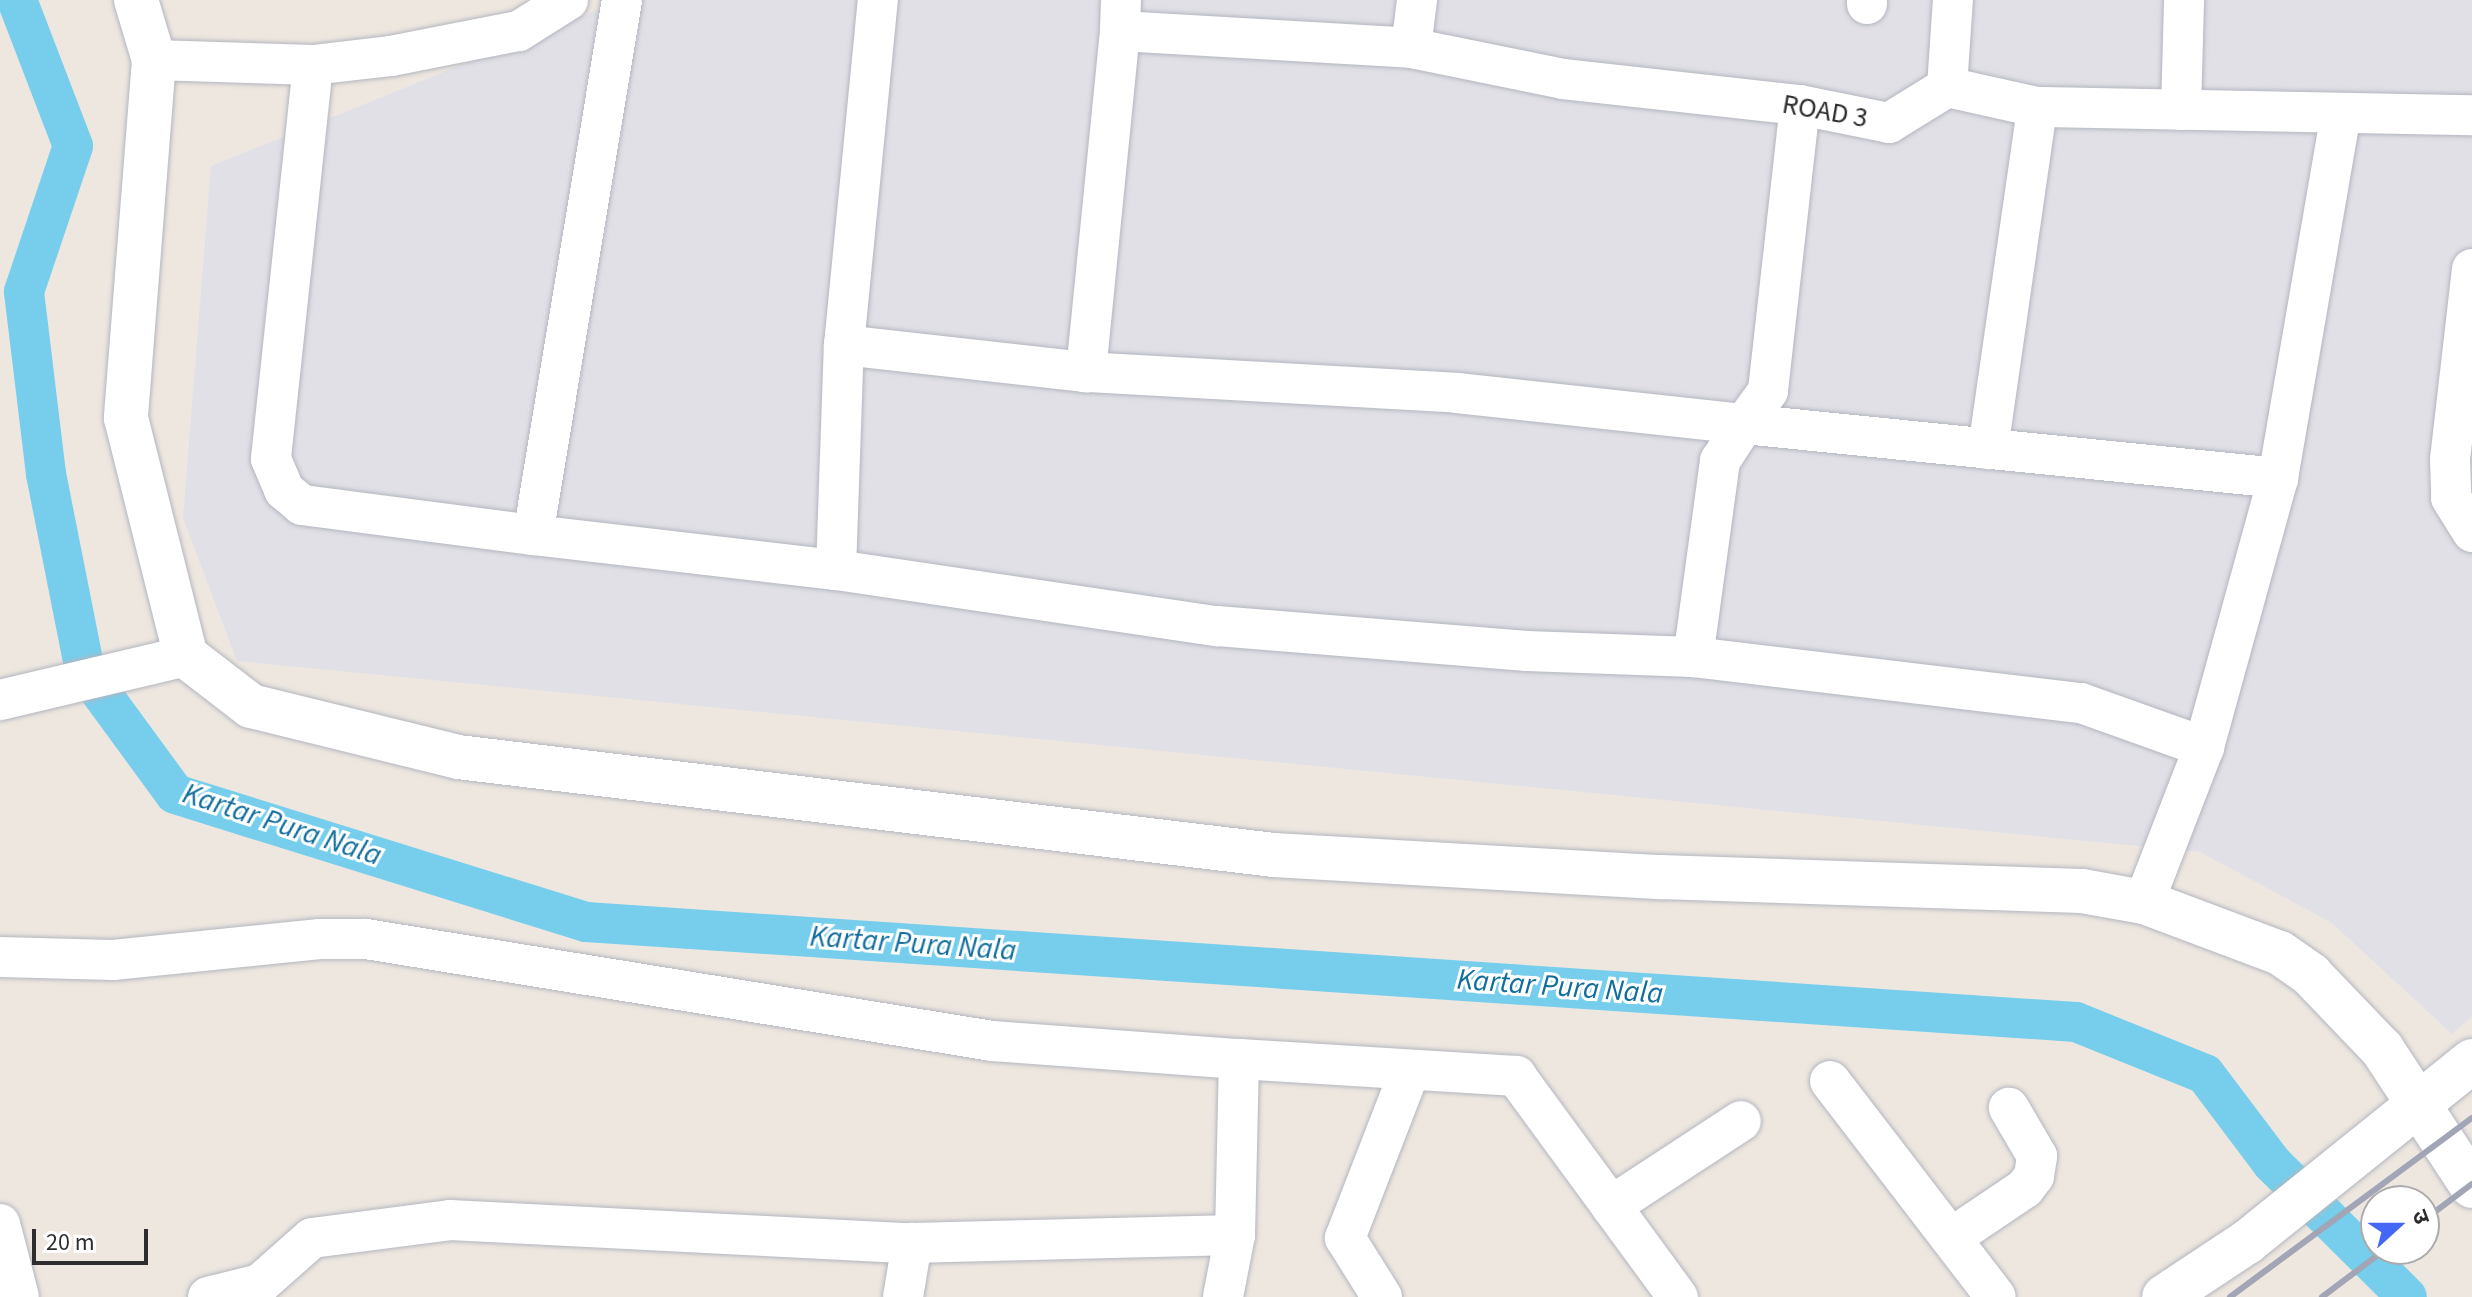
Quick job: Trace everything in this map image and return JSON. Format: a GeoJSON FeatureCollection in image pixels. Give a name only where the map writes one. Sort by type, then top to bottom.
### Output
{"type":"FeatureCollection","features":[{"type":"Feature","properties":{"kind":"street"},"geometry":{"type":"LineString","coordinates":[[136,0],[154,60],[126,418],[172,661]]}},
{"type":"Feature","properties":{"kind":"street"},"geometry":{"type":"LineString","coordinates":[[154,60],[313,65],[391,56],[519,31],[568,0]]}},
{"type":"Feature","properties":{"kind":"street"},"geometry":{"type":"LineString","coordinates":[[533,535],[622,0]]}},
{"type":"Feature","properties":{"kind":"street"},"geometry":{"type":"LineString","coordinates":[[836,570],[844,345],[878,0]]}},
{"type":"Feature","properties":{"kind":"street"},"geometry":{"type":"LineString","coordinates":[[1411,48],[1417,0]]}},
{"type":"Feature","properties":{"kind":"street"},"geometry":{"type":"LineString","coordinates":[[1953,0],[1947,87],[2037,107],[2472,115]]}},
{"type":"Feature","properties":{"kind":"street"},"geometry":{"type":"LineString","coordinates":[[2181,110],[2184,0]]}},
{"type":"Feature","properties":{"kind":"street"},"geometry":{"type":"LineString","coordinates":[[1086,372],[1120,16]]}},
{"type":"Feature","properties":{"kind":"street","name":"ROAD 3"},"geometry":{"type":"LineString","coordinates":[[1120,16],[1411,48],[1563,79],[1800,105],[1889,123],[1947,87]]}},
{"type":"Feature","properties":{"kind":"street"},"geometry":{"type":"LineString","coordinates":[[313,65],[271,459],[284,490],[302,505],[836,570],[1217,626],[1527,651],[1693,657],[2081,703],[2204,747]]}},
{"type":"Feature","properties":{"kind":"street"},"geometry":{"type":"LineString","coordinates":[[1693,657],[1720,461],[1768,391],[1800,105]]}},
{"type":"Feature","properties":{"kind":"street"},"geometry":{"type":"LineString","coordinates":[[1988,449],[2037,107]]}},
{"type":"Feature","properties":{"kind":"street"},"geometry":{"type":"LineString","coordinates":[[2144,902],[2204,747],[2278,478],[2341,114]]}},
{"type":"Feature","properties":{"kind":"street"},"geometry":{"type":"LineString","coordinates":[[2472,269],[2450,460],[2451,498],[2472,532]]}},
{"type":"Feature","properties":{"kind":"street"},"geometry":{"type":"LineString","coordinates":[[844,345],[1086,372],[1457,393],[2278,478]]}},
{"type":"Feature","properties":{"kind":"street"},"geometry":{"type":"LineString","coordinates":[[2,700],[172,661],[251,706],[458,757],[626,781],[1274,855],[1660,877],[2082,891],[2144,902],[2280,953],[2311,975],[2382,1049],[2405,1116],[2472,1186]]}},
{"type":"Feature","properties":{"kind":"street"},"geometry":{"type":"LineString","coordinates":[[0,957],[113,960],[320,939],[366,939],[977,1039],[1516,1076],[1678,1297]]}},
{"type":"Feature","properties":{"kind":"street"},"geometry":{"type":"LineString","coordinates":[[1223,1297],[1235,1235],[1239,1059]]}},
{"type":"Feature","properties":{"kind":"street"},"geometry":{"type":"LineString","coordinates":[[2164,1297],[2247,1242],[2472,1061]]}},
{"type":"Feature","properties":{"kind":"street"},"geometry":{"type":"LineString","coordinates":[[1382,1297],[1345,1238],[1410,1070]]}},
{"type":"Feature","properties":{"kind":"street"},"geometry":{"type":"LineString","coordinates":[[1830,1081],[1996,1297]]}},
{"type":"Feature","properties":{"kind":"street"},"geometry":{"type":"LineString","coordinates":[[1951,1238],[2025,1188],[2034,1176],[2037,1156],[2009,1108]]}},
{"type":"Feature","properties":{"kind":"street"},"geometry":{"type":"LineString","coordinates":[[1611,1206],[1741,1121]]}},
{"type":"Feature","properties":{"kind":"street"},"geometry":{"type":"LineString","coordinates":[[208,1297],[260,1284],[312,1238],[450,1220],[912,1243],[1235,1235]]}},
{"type":"Feature","properties":{"kind":"street"},"geometry":{"type":"LineString","coordinates":[[0,1224],[19,1297]]}},
{"type":"Feature","properties":{"kind":"street"},"geometry":{"type":"LineString","coordinates":[[903,1297],[912,1243]]}},
{"type":"Feature","properties":{"kind":"shaded area"},"geometry":{"type":"Polygon","coordinates":[[[622,0],[2472,0],[2472,1016],[2452,1034],[2332,923],[2200,852],[237,661],[183,518],[211,166],[622,0]]]}},
{"type":"Feature","properties":{"kind":"waterway","name":"Kartar Pura Nala"},"geometry":{"type":"LineString","coordinates":[[17,0],[73,146],[24,292],[46,474],[85,671],[175,794],[586,922],[2076,1022],[2205,1074],[2272,1163],[2407,1297]]}},
{"type":"Feature","properties":{"kind":"railway"},"geometry":{"type":"LineString","coordinates":[[2230,1297],[2472,1118]]}},
{"type":"Feature","properties":{"kind":"railway"},"geometry":{"type":"LineString","coordinates":[[2440,1208],[2472,1184]]}},
{"type":"Feature","properties":{"kind":"railway"},"geometry":{"type":"LineString","coordinates":[[2322,1297],[2365,1265]]}}]}
